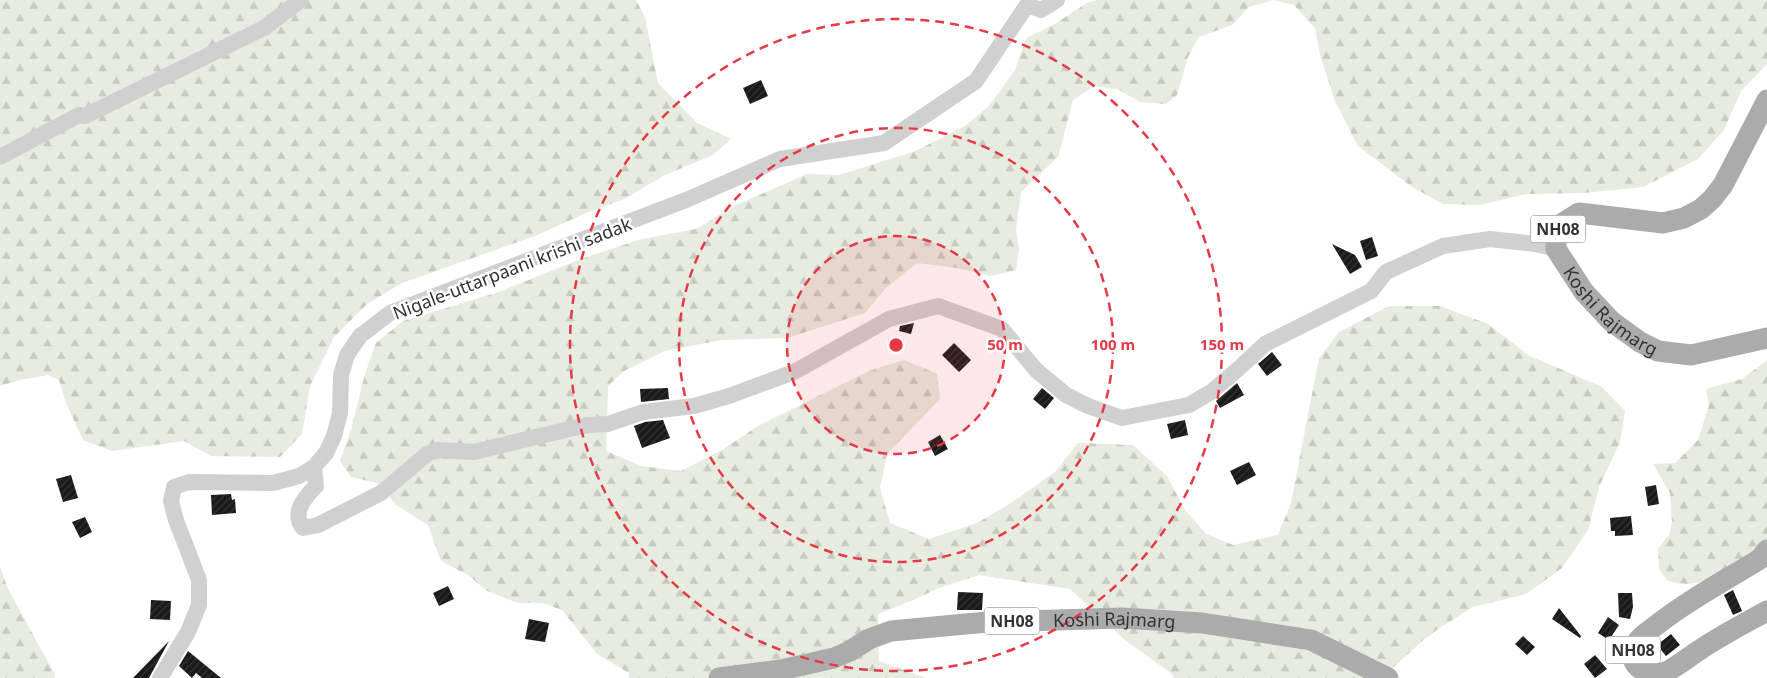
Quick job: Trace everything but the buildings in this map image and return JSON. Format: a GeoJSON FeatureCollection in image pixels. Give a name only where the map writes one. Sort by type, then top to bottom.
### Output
{"type":"FeatureCollection","features":[{"type":"Feature","properties":{"kind":"main road","name":"Koshi Rajmarg"},"geometry":{"type":"LineString","coordinates":[[1767,100],[1723,185],[1701,210],[1684,218],[1663,224],[1579,214],[1563,223],[1556,232],[1556,249],[1584,292],[1611,321],[1640,342],[1658,351],[1691,355],[1767,338]]}},
{"type":"Feature","properties":{"kind":"main road","name":"NH08"},"geometry":{"type":"LineString","coordinates":[[1767,550],[1760,559],[1674,611],[1638,640],[1632,659],[1637,669],[1646,675],[1666,672],[1702,648],[1767,611]]}},
{"type":"Feature","properties":{"kind":"main road","name":"Koshi Rajmarg"},"geometry":{"type":"LineString","coordinates":[[719,678],[781,670],[834,658],[869,639],[892,631],[987,622],[1122,618],[1202,623],[1311,640],[1388,678]]}},
{"type":"Feature","properties":{"kind":"street"},"geometry":{"type":"LineString","coordinates":[[0,157],[79,115],[85,116],[264,28],[301,0]]}},
{"type":"Feature","properties":{"kind":"street","name":"Nigale-uttarpaani krishi sadak"},"geometry":{"type":"LineString","coordinates":[[160,678],[188,632],[199,605],[199,580],[176,520],[171,501],[174,487],[189,482],[273,483],[299,476],[314,467],[326,453],[334,436],[340,413],[341,376],[347,355],[360,336],[390,313],[686,200],[780,159],[884,143],[976,81],[1027,5],[1041,10],[1057,0]]}},
{"type":"Feature","properties":{"kind":"street"},"geometry":{"type":"LineString","coordinates":[[314,467],[316,486],[299,507],[299,523],[303,528],[318,525],[381,492],[427,454],[438,450],[474,452],[586,425],[608,424],[643,412],[694,406],[729,396],[794,372],[889,318],[938,306],[1002,329],[1036,370],[1066,395],[1088,406],[1122,418],[1189,405],[1211,392],[1265,344],[1371,291],[1386,272],[1443,246],[1490,239],[1536,244],[1556,249]]}},
{"type":"Feature","properties":{"kind":"green space"},"geometry":{"type":"Polygon","coordinates":[[[0,0],[636,0],[645,17],[658,83],[697,123],[731,139],[713,155],[665,175],[624,199],[586,213],[535,236],[402,283],[367,304],[334,337],[310,386],[302,434],[280,457],[211,456],[184,441],[112,451],[83,440],[66,403],[59,380],[48,375],[0,386],[0,0]]]}},
{"type":"Feature","properties":{"kind":"green space"},"geometry":{"type":"Polygon","coordinates":[[[1097,0],[1274,0],[1249,7],[1232,25],[1199,37],[1188,57],[1177,95],[1166,104],[1140,102],[1117,89],[1094,86],[1073,100],[1058,157],[1021,192],[1016,230],[1019,248],[1016,270],[990,276],[957,268],[917,263],[886,288],[865,313],[787,338],[721,340],[665,351],[624,371],[608,386],[606,451],[641,466],[681,471],[722,450],[758,426],[869,371],[904,360],[937,374],[940,399],[887,454],[880,488],[890,523],[929,539],[977,523],[1008,505],[1055,472],[1078,443],[1133,445],[1167,476],[1185,510],[1206,534],[1233,545],[1278,535],[1291,503],[1319,358],[1339,332],[1389,306],[1440,306],[1488,324],[1530,356],[1602,387],[1625,411],[1620,442],[1599,487],[1588,530],[1562,568],[1526,594],[1473,607],[1421,642],[1382,678],[1174,678],[1172,674],[1125,640],[1070,589],[979,575],[939,588],[878,614],[879,661],[926,678],[629,678],[629,673],[597,654],[562,610],[543,603],[518,603],[487,591],[468,575],[441,561],[428,525],[396,505],[377,483],[351,477],[340,461],[376,343],[403,321],[496,293],[581,259],[642,239],[696,229],[734,206],[807,174],[839,175],[913,152],[965,126],[989,106],[1015,70],[1026,38],[1053,25],[1087,3],[1097,0]]]}},
{"type":"Feature","properties":{"kind":"green space"},"geometry":{"type":"Polygon","coordinates":[[[1274,0],[1767,0],[1767,64],[1741,91],[1724,130],[1698,159],[1643,187],[1584,193],[1526,194],[1479,205],[1443,204],[1412,187],[1358,146],[1335,101],[1320,55],[1315,28],[1294,5],[1274,0]]]}},
{"type":"Feature","properties":{"kind":"green space"},"geometry":{"type":"Polygon","coordinates":[[[1767,360],[1767,540],[1730,568],[1709,579],[1688,584],[1668,581],[1659,570],[1658,549],[1669,535],[1672,523],[1670,493],[1653,464],[1675,463],[1698,440],[1709,405],[1706,389],[1742,379],[1767,360]]]}},
{"type":"Feature","properties":{"kind":"green space"},"geometry":{"type":"Polygon","coordinates":[[[0,567],[8,589],[55,678],[0,678],[0,567]]]}}]}
